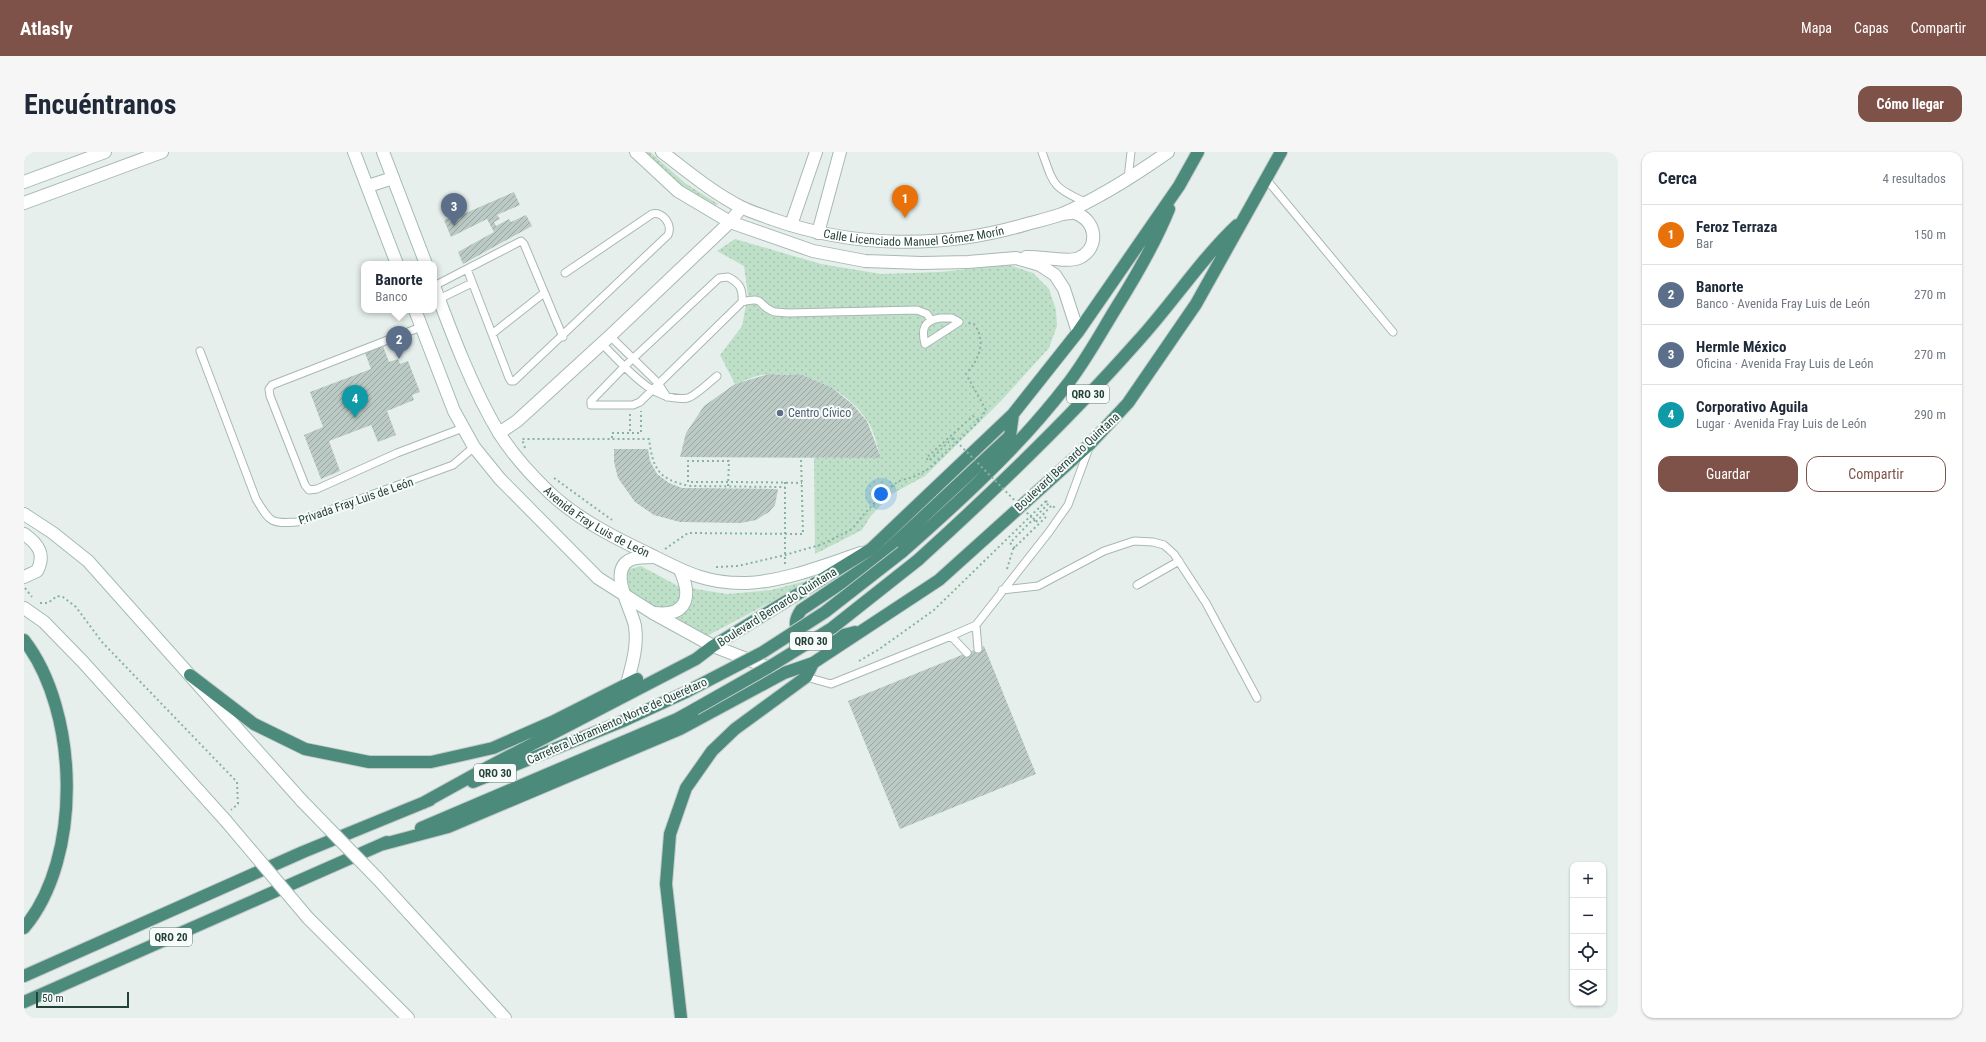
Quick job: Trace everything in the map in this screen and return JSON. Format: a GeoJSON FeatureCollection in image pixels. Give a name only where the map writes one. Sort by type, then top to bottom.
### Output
{"type":"FeatureCollection","features":[{"type":"Feature","properties":{"kind":"highway","name":"Boulevard Bernardo Quintana"},"geometry":{"type":"LineString","coordinates":[[714,646],[871,549],[1013,414],[1078,332],[1179,186],[1198,152]]}},
{"type":"Feature","properties":{"kind":"highway","name":"Boulevard Bernardo Quintana"},"geometry":{"type":"LineString","coordinates":[[380,845],[448,827],[672,732],[784,673],[813,662],[939,580],[1090,444],[1128,403],[1196,304],[1267,180],[1281,152]]}},
{"type":"Feature","properties":{"kind":"highway","name":"Carretera Libramiento Norte de Querétaro"},"geometry":{"type":"LineString","coordinates":[[303,852],[623,721],[686,692],[763,652],[825,612],[902,552],[957,503],[994,466],[1066,386],[1136,275],[1160,232],[1179,186]]}},
{"type":"Feature","properties":{"kind":"highway","name":"Carretera Libramiento Norte de Querétaro"},"geometry":{"type":"LineString","coordinates":[[318,872],[677,719],[770,667],[832,628],[918,560],[980,504],[1112,370],[1138,341],[1217,244],[1246,217]]}},
{"type":"Feature","properties":{"kind":"highway"},"geometry":{"type":"LineString","coordinates":[[864,630],[821,641],[799,635],[796,627],[796,618],[801,610],[880,558],[1010,436],[1013,414]]}},
{"type":"Feature","properties":{"kind":"highway"},"geometry":{"type":"LineString","coordinates":[[24,640],[44,675],[57,709],[63,739],[66,775],[66,811],[56,867],[46,892],[32,918],[24,928]]}},
{"type":"Feature","properties":{"kind":"highway"},"geometry":{"type":"LineString","coordinates":[[190,675],[254,724],[305,749],[369,762],[431,762],[493,748],[552,722],[682,656],[714,646]]}},
{"type":"Feature","properties":{"kind":"highway"},"geometry":{"type":"LineString","coordinates":[[423,803],[503,758],[696,659],[714,646]]}},
{"type":"Feature","properties":{"kind":"highway"},"geometry":{"type":"LineString","coordinates":[[681,1018],[666,884],[670,834],[686,788],[712,751],[734,729],[806,678],[813,662]]}},
{"type":"Feature","properties":{"kind":"highway","name":"QRO 20"},"geometry":{"type":"LineString","coordinates":[[24,976],[303,852]]}},
{"type":"Feature","properties":{"kind":"highway","name":"QRO 20"},"geometry":{"type":"LineString","coordinates":[[24,1002],[318,872]]}},
{"type":"Feature","properties":{"kind":"main road"},"geometry":{"type":"LineString","coordinates":[[24,182],[105,152]]}},
{"type":"Feature","properties":{"kind":"main road"},"geometry":{"type":"LineString","coordinates":[[24,204],[162,152]]}},
{"type":"Feature","properties":{"kind":"main road"},"geometry":{"type":"LineString","coordinates":[[354,152],[396,261]]}},
{"type":"Feature","properties":{"kind":"main road"},"geometry":{"type":"LineString","coordinates":[[383,152],[425,261]]}},
{"type":"Feature","properties":{"kind":"main road","name":"Calle Licenciado Manuel Gómez Morín"},"geometry":{"type":"LineString","coordinates":[[636,152],[678,190],[730,222],[813,251],[865,261],[922,263],[968,262],[1016,258],[1040,265],[1055,275],[1064,289],[1078,332]]}},
{"type":"Feature","properties":{"kind":"main road","name":"Calle Licenciado Manuel Gómez Morín"},"geometry":{"type":"LineString","coordinates":[[662,152],[691,175],[741,208],[818,233],[863,240],[958,240],[995,234],[1061,214],[1128,180],[1168,152]]}},
{"type":"Feature","properties":{"kind":"main road"},"geometry":{"type":"LineString","coordinates":[[790,225],[816,152]]}},
{"type":"Feature","properties":{"kind":"main road"},"geometry":{"type":"LineString","coordinates":[[818,233],[840,152]]}},
{"type":"Feature","properties":{"kind":"main road"},"geometry":{"type":"LineString","coordinates":[[368,186],[393,178]]}},
{"type":"Feature","properties":{"kind":"main road"},"geometry":{"type":"LineString","coordinates":[[499,433],[517,421],[605,340],[730,222],[741,208]]}},
{"type":"Feature","properties":{"kind":"main road"},"geometry":{"type":"LineString","coordinates":[[1016,258],[1038,256],[1078,259],[1089,251],[1094,242],[1094,232],[1086,220],[1075,213],[1061,214]]}},
{"type":"Feature","properties":{"kind":"main road","name":"Avenida Fray Luis de León"},"geometry":{"type":"LineString","coordinates":[[437,293],[483,404],[499,433],[518,459],[556,498],[608,535],[701,579],[722,582],[767,581],[871,549]]}},
{"type":"Feature","properties":{"kind":"main road"},"geometry":{"type":"LineString","coordinates":[[416,313],[463,428],[474,447],[496,475],[598,578],[624,596],[714,646],[784,673],[806,678]]}},
{"type":"Feature","properties":{"kind":"main road"},"geometry":{"type":"LineString","coordinates":[[24,514],[53,533],[88,561],[302,801],[377,878],[505,1018]]}},
{"type":"Feature","properties":{"kind":"main road"},"geometry":{"type":"LineString","coordinates":[[24,534],[34,541],[40,548],[41,557],[37,571],[24,577]]}},
{"type":"Feature","properties":{"kind":"main road"},"geometry":{"type":"LineString","coordinates":[[627,684],[635,652],[635,626],[624,596],[621,575],[626,563],[632,559],[654,557]]}},
{"type":"Feature","properties":{"kind":"main road"},"geometry":{"type":"LineString","coordinates":[[653,613],[673,612],[680,609],[684,603],[687,594],[687,584],[680,570]]}},
{"type":"Feature","properties":{"kind":"main road"},"geometry":{"type":"LineString","coordinates":[[24,608],[44,622],[83,662],[224,819],[308,918],[408,1018]]}},
{"type":"Feature","properties":{"kind":"lane"},"geometry":{"type":"LineString","coordinates":[[1042,152],[1052,182],[1063,192],[1085,202]]}},
{"type":"Feature","properties":{"kind":"lane"},"geometry":{"type":"LineString","coordinates":[[1128,180],[1131,152]]}},
{"type":"Feature","properties":{"kind":"lane"},"geometry":{"type":"LineString","coordinates":[[1267,180],[1393,332]]}},
{"type":"Feature","properties":{"kind":"lane"},"geometry":{"type":"LineString","coordinates":[[467,269],[511,381],[514,381],[563,337],[668,235],[671,230],[670,225],[660,215],[652,214],[565,273]]}},
{"type":"Feature","properties":{"kind":"lane"},"geometry":{"type":"LineString","coordinates":[[437,284],[521,241],[524,244],[563,337]]}},
{"type":"Feature","properties":{"kind":"lane"},"geometry":{"type":"LineString","coordinates":[[742,302],[743,290],[737,281],[728,277],[719,278],[624,366],[590,403],[595,405],[633,405],[640,402],[742,302],[752,300],[760,301],[771,311],[788,313],[917,310],[927,314],[931,320]]}},
{"type":"Feature","properties":{"kind":"lane"},"geometry":{"type":"LineString","coordinates":[[439,298],[472,283]]}},
{"type":"Feature","properties":{"kind":"lane"},"geometry":{"type":"LineString","coordinates":[[492,334],[544,293]]}},
{"type":"Feature","properties":{"kind":"lane"},"geometry":{"type":"LineString","coordinates":[[952,318],[959,322],[925,344],[922,334],[924,327],[931,320],[952,318]]}},
{"type":"Feature","properties":{"kind":"lane"},"geometry":{"type":"LineString","coordinates":[[421,327],[272,385],[269,389],[270,396],[305,486],[309,490],[317,489],[397,454],[463,428]]}},
{"type":"Feature","properties":{"kind":"lane"},"geometry":{"type":"LineString","coordinates":[[605,340],[633,359],[658,383],[668,397]]}},
{"type":"Feature","properties":{"kind":"lane"},"geometry":{"type":"LineString","coordinates":[[605,340],[624,366],[651,391],[668,397],[689,398],[717,376]]}},
{"type":"Feature","properties":{"kind":"lane","name":"Privada Fray Luis de León"},"geometry":{"type":"LineString","coordinates":[[200,351],[256,499],[268,519],[280,524],[297,522],[430,475],[453,465],[474,447]]}},
{"type":"Feature","properties":{"kind":"lane"},"geometry":{"type":"LineString","coordinates":[[806,678],[831,684],[976,625],[1049,532],[1068,504],[1090,444]]}},
{"type":"Feature","properties":{"kind":"lane"},"geometry":{"type":"LineString","coordinates":[[1002,590],[1038,586],[1104,551],[1134,541],[1153,542],[1164,545],[1174,554],[1206,603],[1257,698]]}},
{"type":"Feature","properties":{"kind":"lane"},"geometry":{"type":"LineString","coordinates":[[1137,585],[1179,561]]}},
{"type":"Feature","properties":{"kind":"lane"},"geometry":{"type":"LineString","coordinates":[[976,625],[978,649]]}},
{"type":"Feature","properties":{"kind":"lane"},"geometry":{"type":"LineString","coordinates":[[951,636],[967,653]]}},
{"type":"Feature","properties":{"kind":"path"},"geometry":{"type":"LineString","coordinates":[[710,566],[738,566],[785,555],[823,544],[852,529],[889,488],[899,481],[914,477],[930,468],[980,420],[986,410],[966,374],[974,365],[981,352],[979,331],[974,324],[959,322]]}},
{"type":"Feature","properties":{"kind":"path"},"geometry":{"type":"LineString","coordinates":[[612,438],[612,433],[642,433],[640,402]]}},
{"type":"Feature","properties":{"kind":"path"},"geometry":{"type":"LineString","coordinates":[[623,413],[630,413],[630,433]]}},
{"type":"Feature","properties":{"kind":"path"},"geometry":{"type":"LineString","coordinates":[[958,439],[978,420],[973,416],[926,458],[929,461],[953,438],[1036,522],[1052,505],[1055,508],[1015,548],[1005,573],[1012,578]]}},
{"type":"Feature","properties":{"kind":"path"},"geometry":{"type":"LineString","coordinates":[[528,452],[522,438],[649,439],[655,467],[659,473],[667,479],[680,484],[701,486],[784,487]]}},
{"type":"Feature","properties":{"kind":"path"},"geometry":{"type":"LineString","coordinates":[[671,552],[664,549],[688,533],[803,534],[801,458]]}},
{"type":"Feature","properties":{"kind":"path"},"geometry":{"type":"LineString","coordinates":[[728,486],[728,482],[729,461],[688,461],[688,482],[701,482],[728,482],[784,482],[802,483]]}},
{"type":"Feature","properties":{"kind":"path"},"geometry":{"type":"LineString","coordinates":[[551,476],[614,522]]}},
{"type":"Feature","properties":{"kind":"path"},"geometry":{"type":"LineString","coordinates":[[784,482],[786,576]]}},
{"type":"Feature","properties":{"kind":"path"},"geometry":{"type":"LineString","coordinates":[[854,664],[878,650],[934,610],[1046,501],[1049,503],[1010,543],[1015,548]]}},
{"type":"Feature","properties":{"kind":"path"},"geometry":{"type":"LineString","coordinates":[[24,587],[30,596],[42,604],[48,603],[57,596],[63,597],[76,607],[102,642],[237,782],[238,804],[224,819]]}},
{"type":"Feature","properties":{"kind":"green space"},"geometry":{"type":"Polygon","coordinates":[[[639,152],[650,152],[685,183],[718,204],[714,207],[683,189],[639,152]]]}},
{"type":"Feature","properties":{"kind":"green space"},"geometry":{"type":"Polygon","coordinates":[[[735,239],[821,264],[881,274],[939,272],[1009,265],[1033,273],[1049,289],[1056,310],[1057,326],[1049,348],[1000,402],[925,476],[890,495],[870,517],[862,530],[815,554],[814,458],[881,458],[867,420],[848,399],[824,384],[798,376],[770,374],[761,375],[735,384],[720,355],[742,326],[748,295],[744,266],[717,251],[735,239]]]}},
{"type":"Feature","properties":{"kind":"green space"},"geometry":{"type":"Polygon","coordinates":[[[641,566],[678,586],[727,594],[771,590],[814,579],[707,636],[626,594],[626,570],[641,566]]]}},
{"type":"Feature","properties":{"kind":"building"},"geometry":{"type":"Polygon","coordinates":[[[514,192],[520,205],[497,215],[500,219],[494,222],[496,226],[509,219],[511,222],[526,215],[532,226],[463,264],[458,252],[494,232],[487,219],[451,237],[444,220],[458,214],[459,216],[514,192]]]}},
{"type":"Feature","properties":{"kind":"building"},"geometry":{"type":"Polygon","coordinates":[[[383,346],[389,362],[398,359],[400,364],[408,361],[420,392],[412,395],[414,400],[387,411],[396,435],[378,442],[371,425],[329,441],[340,471],[321,479],[304,435],[323,427],[310,392],[371,369],[365,353],[383,346]]]}},
{"type":"Feature","properties":{"kind":"building","name":"Centro Cívico"},"geometry":{"type":"Polygon","coordinates":[[[769,374],[802,375],[831,387],[852,404],[867,421],[881,458],[680,457],[686,433],[704,406],[735,384],[769,374]]]}},
{"type":"Feature","properties":{"kind":"building"},"geometry":{"type":"Polygon","coordinates":[[[614,449],[648,449],[650,461],[657,474],[669,483],[682,488],[778,489],[775,505],[769,512],[756,520],[741,523],[680,522],[654,515],[635,502],[618,478],[614,462],[614,449]]]}},
{"type":"Feature","properties":{"kind":"building"},"geometry":{"type":"Polygon","coordinates":[[[984,646],[1036,774],[900,829],[848,701],[984,646]]]}},
{"type":"Feature","properties":{"kind":"place","name":"Feroz Terraza"},"geometry":{"type":"Point","coordinates":[905,218]}},
{"type":"Feature","properties":{"kind":"place","name":"Hermle México"},"geometry":{"type":"Point","coordinates":[454,226]}},
{"type":"Feature","properties":{"kind":"place","name":"Banorte"},"geometry":{"type":"Point","coordinates":[399,359]}},
{"type":"Feature","properties":{"kind":"place","name":"Centro Cívico"},"geometry":{"type":"Point","coordinates":[780,413]}},
{"type":"Feature","properties":{"kind":"place","name":"Corporativo Aguila"},"geometry":{"type":"Point","coordinates":[355,418]}}]}
